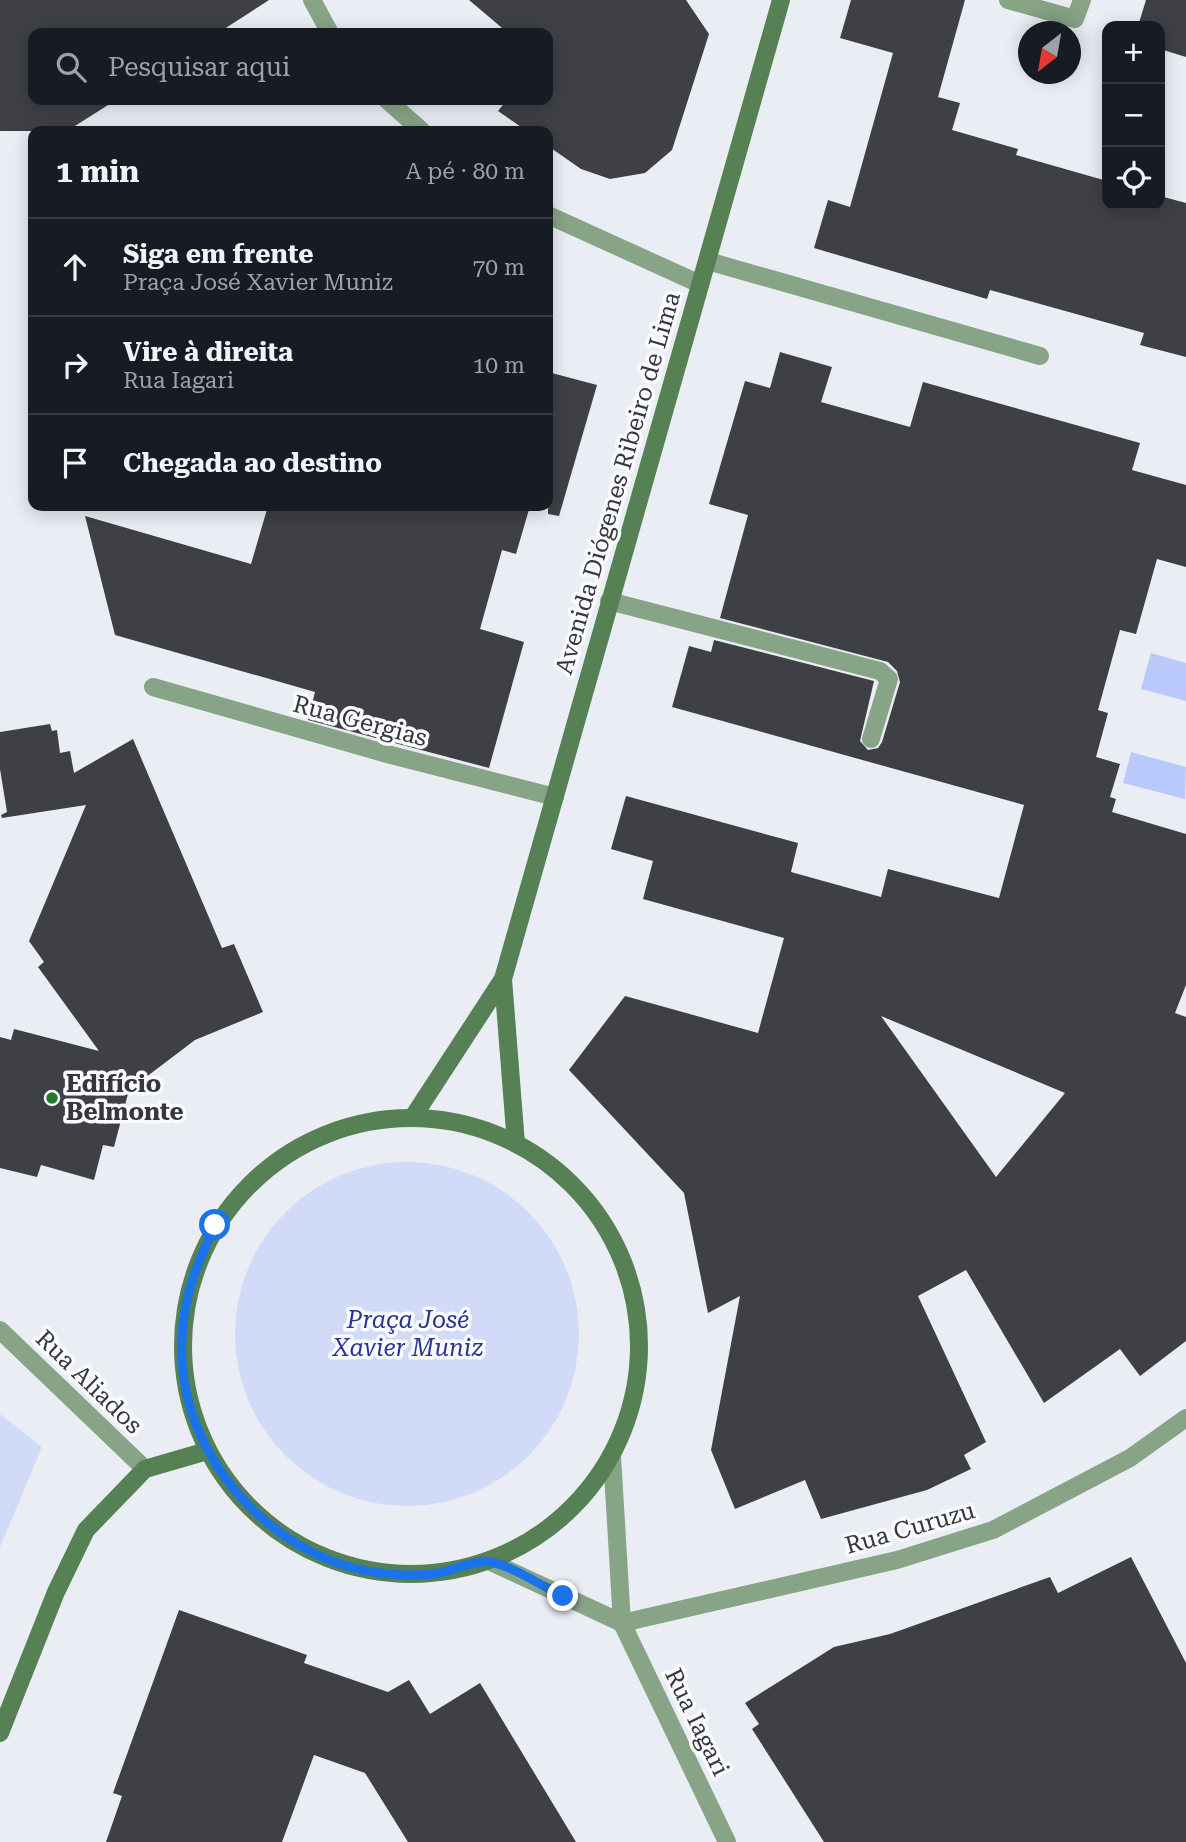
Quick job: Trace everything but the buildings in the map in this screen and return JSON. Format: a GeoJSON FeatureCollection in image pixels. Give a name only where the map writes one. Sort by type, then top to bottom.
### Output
{"type":"FeatureCollection","features":[{"type":"Feature","properties":{"kind":"main road","name":"Avenida Diógenes Ribeiro de Lima"},"geometry":{"type":"LineString","coordinates":[[413,1117],[503,979],[781,0]]}},
{"type":"Feature","properties":{"kind":"main road","name":"Avenida Diógenes Ribeiro de Lima"},"geometry":{"type":"LineString","coordinates":[[503,979],[516,1143]]}},
{"type":"Feature","properties":{"kind":"main road"},"geometry":{"type":"LineString","coordinates":[[413,1117],[459,1123],[516,1143],[559,1172],[595,1211],[621,1255],[636,1305],[640,1357],[632,1409],[612,1457],[560,1520],[489,1561],[436,1574],[422,1574],[380,1573],[327,1559],[279,1533],[238,1496],[207,1451],[187,1395],[181,1338],[191,1279],[215,1225],[252,1180],[299,1146],[355,1125],[413,1117]]}},
{"type":"Feature","properties":{"kind":"main road"},"geometry":{"type":"LineString","coordinates":[[0,1733],[56,1592],[86,1530],[145,1469],[207,1451]]}},
{"type":"Feature","properties":{"kind":"street"},"geometry":{"type":"LineString","coordinates":[[312,0],[327,28]]}},
{"type":"Feature","properties":{"kind":"street"},"geometry":{"type":"LineString","coordinates":[[1007,0],[1073,19],[1082,0]]}},
{"type":"Feature","properties":{"kind":"street"},"geometry":{"type":"LineString","coordinates":[[393,105],[416,126]]}},
{"type":"Feature","properties":{"kind":"street"},"geometry":{"type":"LineString","coordinates":[[553,217],[700,284]]}},
{"type":"Feature","properties":{"kind":"street"},"geometry":{"type":"LineString","coordinates":[[708,261],[1040,356]]}},
{"type":"Feature","properties":{"kind":"street"},"geometry":{"type":"LineString","coordinates":[[610,601],[880,671],[889,679],[871,739]]}},
{"type":"Feature","properties":{"kind":"street","name":"Rua Gergias"},"geometry":{"type":"LineString","coordinates":[[153,687],[378,752],[555,797]]}},
{"type":"Feature","properties":{"kind":"street","name":"Rua Aliados"},"geometry":{"type":"LineString","coordinates":[[0,1330],[145,1469]]}},
{"type":"Feature","properties":{"kind":"street","name":"Rua Curuzu"},"geometry":{"type":"LineString","coordinates":[[622,1623],[897,1560],[993,1530],[1130,1458],[1186,1418]]}},
{"type":"Feature","properties":{"kind":"street","name":"Rua Iagari"},"geometry":{"type":"LineString","coordinates":[[612,1457],[622,1623],[727,1842]]}},
{"type":"Feature","properties":{"kind":"street"},"geometry":{"type":"LineString","coordinates":[[489,1561],[622,1623]]}},
{"type":"Feature","properties":{"kind":"green space","name":"Praça José Xavier Muniz"},"geometry":{"type":"Polygon","coordinates":[[[407,1162],[441,1165],[473,1175],[503,1191],[529,1212],[550,1238],[566,1268],[576,1300],[579,1334],[576,1368],[566,1400],[550,1430],[529,1456],[503,1477],[473,1493],[441,1503],[407,1506],[373,1503],[341,1493],[311,1477],[285,1456],[264,1430],[248,1400],[238,1368],[235,1334],[238,1300],[248,1268],[264,1238],[285,1212],[311,1191],[341,1175],[373,1165],[407,1162]]]}},
{"type":"Feature","properties":{"kind":"green space"},"geometry":{"type":"Polygon","coordinates":[[[0,1414],[42,1447],[0,1547],[0,1414]]]}},
{"type":"Feature","properties":{"kind":"water"},"geometry":{"type":"Polygon","coordinates":[[[1151,653],[1186,663],[1186,701],[1141,689],[1151,653]]]}},
{"type":"Feature","properties":{"kind":"water"},"geometry":{"type":"Polygon","coordinates":[[[1131,752],[1186,767],[1185,799],[1123,783],[1131,752]]]}},
{"type":"Feature","properties":{"kind":"place","name":"Edifício Belmonte"},"geometry":{"type":"Point","coordinates":[52,1098]}},
{"type":"Feature","properties":{"kind":"route"},"geometry":{"type":"LineString","coordinates":[[215,1225],[191,1279],[181,1338],[187,1395],[207,1451],[238,1496],[279,1533],[327,1559],[380,1573],[436,1574],[489,1561],[563,1596]]}}]}
